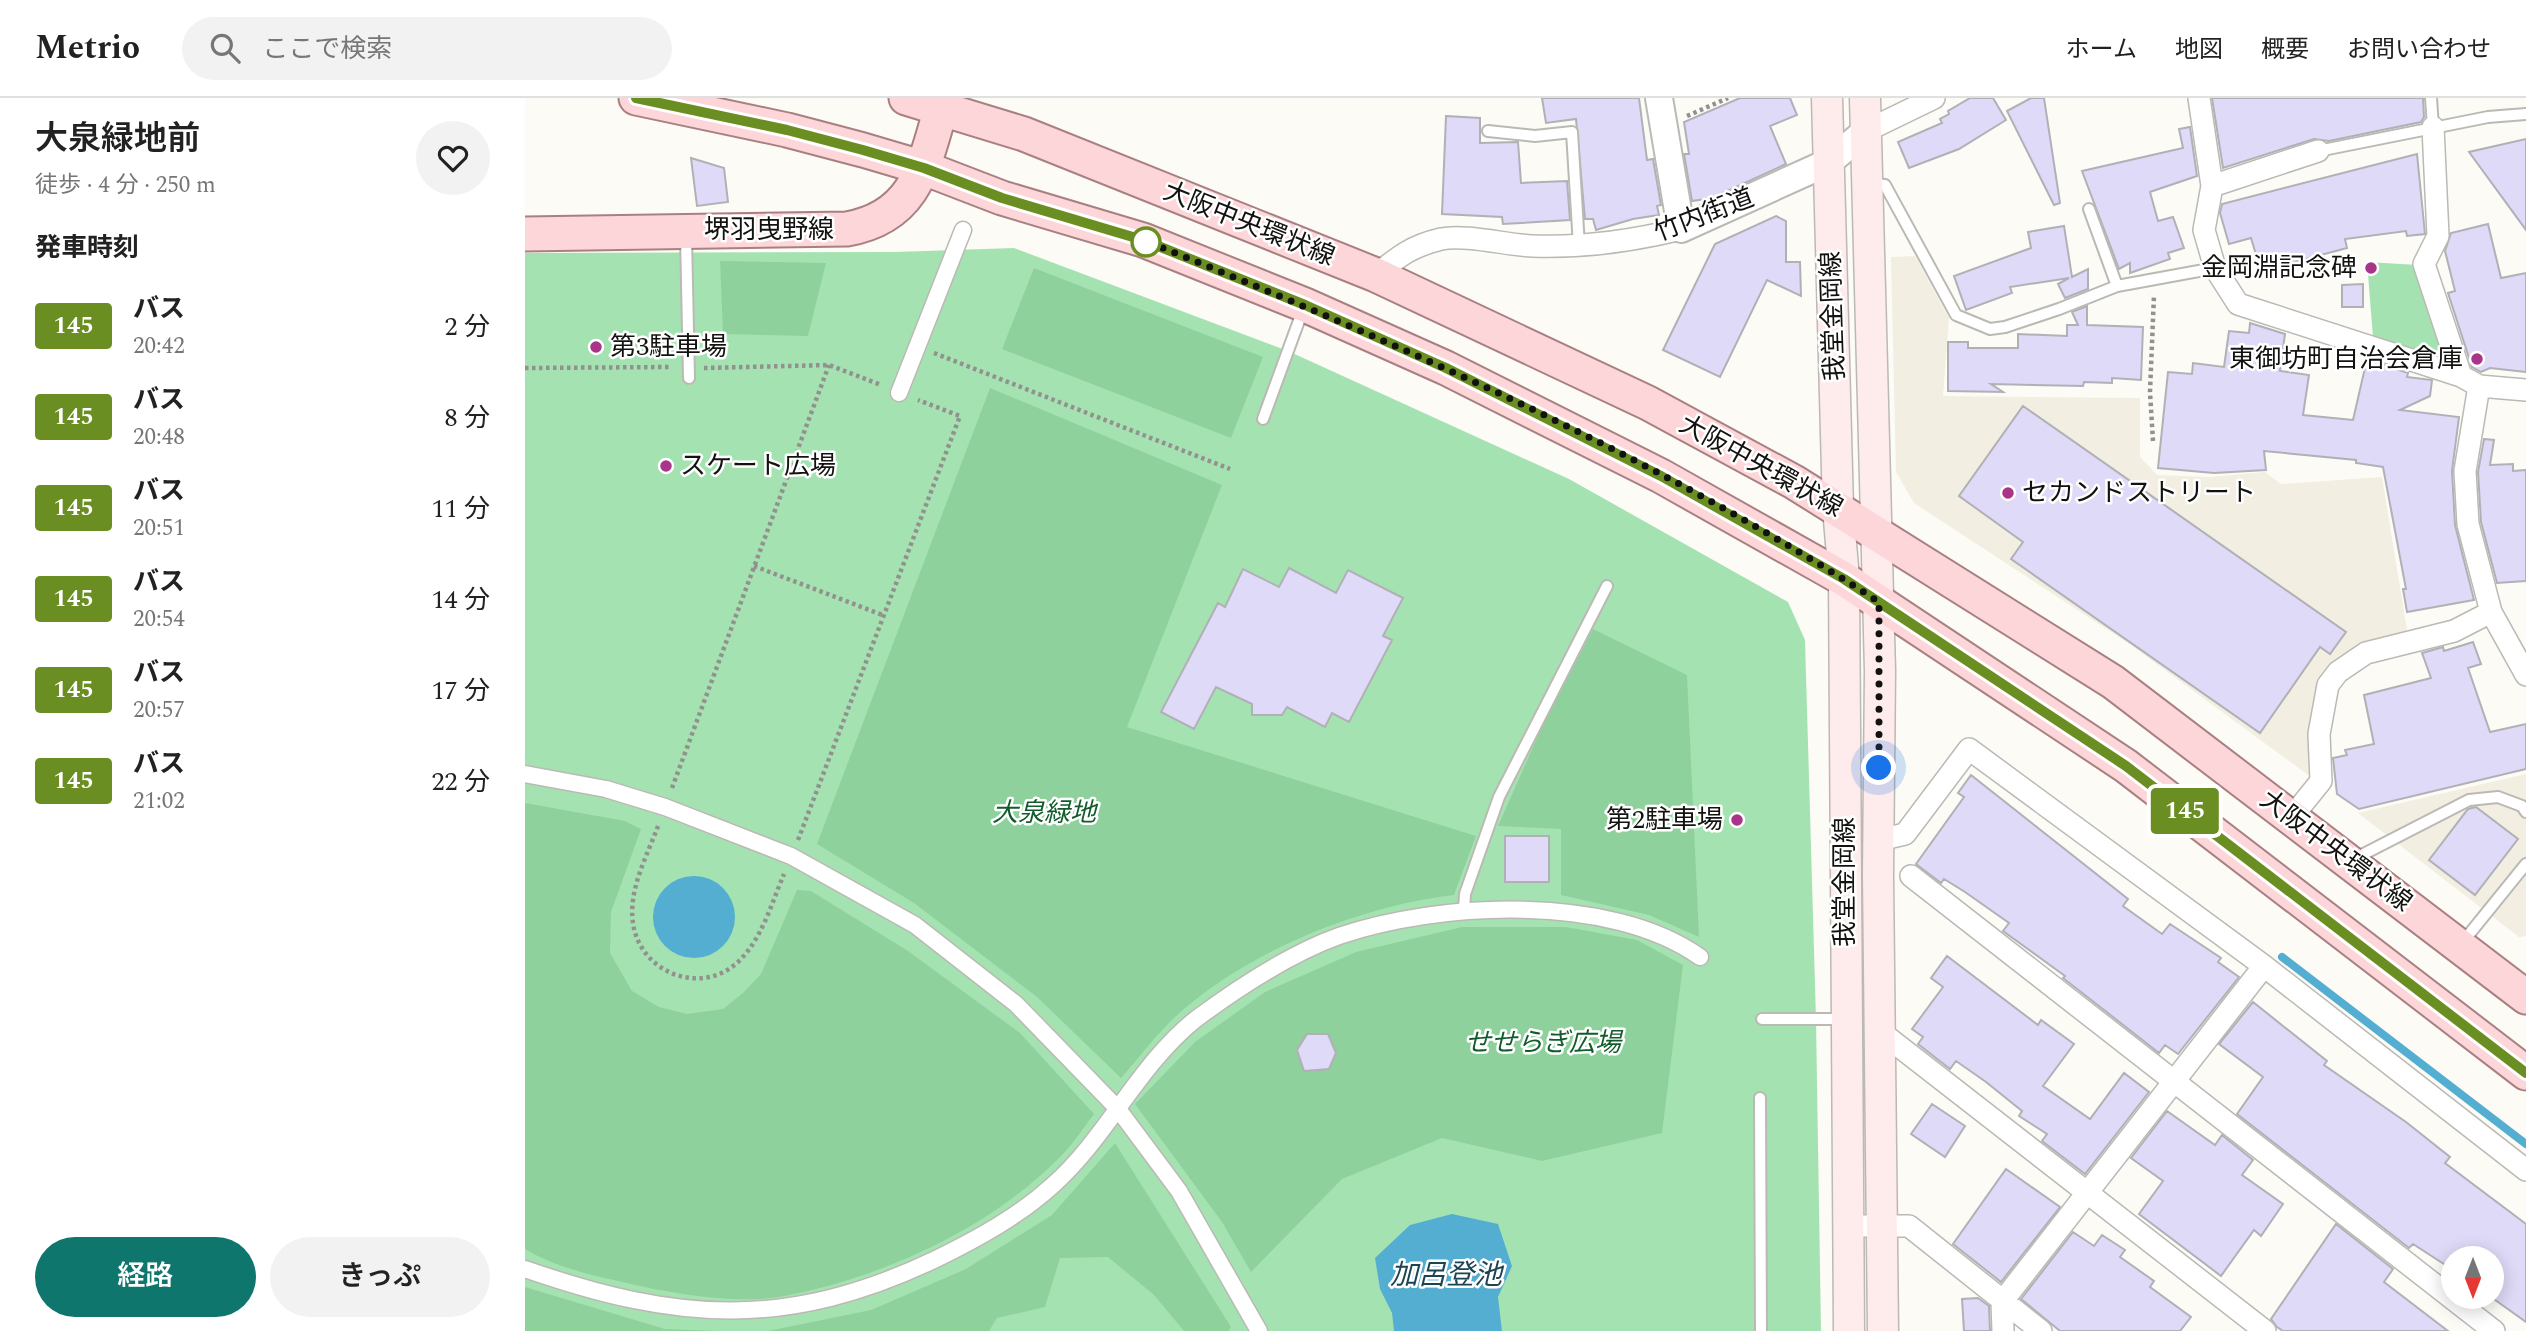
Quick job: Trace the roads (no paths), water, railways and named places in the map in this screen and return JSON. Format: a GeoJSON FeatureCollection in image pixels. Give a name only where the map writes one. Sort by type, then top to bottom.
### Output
{"type":"FeatureCollection","features":[{"type":"Feature","properties":{"kind":"main road","name":"大阪中央環状線"},"geometry":{"type":"LineString","coordinates":[[636,98],[787,130],[924,168],[1002,198],[1143,240],[1305,305],[1446,368],[1649,470],[1844,579],[2126,766],[2526,1073]]}},
{"type":"Feature","properties":{"kind":"main road","name":"大阪中央環状線"},"geometry":{"type":"LineString","coordinates":[[905,98],[1024,134],[1376,275],[1648,403],[1838,508],[2113,682],[2526,997]]}},
{"type":"Feature","properties":{"kind":"main road","name":"我堂金岡線"},"geometry":{"type":"LineString","coordinates":[[1827,98],[1838,508],[1844,579],[1849,1331]]}},
{"type":"Feature","properties":{"kind":"main road","name":"我堂金岡線"},"geometry":{"type":"LineString","coordinates":[[1865,98],[1879,602],[1883,1331]]}},
{"type":"Feature","properties":{"kind":"main road","name":"堺羽曳野線"},"geometry":{"type":"LineString","coordinates":[[525,234],[846,229],[872,225],[894,212],[924,168],[941,108]]}},
{"type":"Feature","properties":{"kind":"street","name":"竹内街道"},"geometry":{"type":"LineString","coordinates":[[1376,275],[1406,250],[1445,238],[1531,246],[1580,246],[1623,243],[1681,229],[1829,162],[1866,131],[1931,98]]}},
{"type":"Feature","properties":{"kind":"street"},"geometry":{"type":"LineString","coordinates":[[2199,98],[2212,186],[2204,230],[2215,268],[2238,304],[2470,381],[2526,390]]}},
{"type":"Feature","properties":{"kind":"street"},"geometry":{"type":"LineString","coordinates":[[1661,109],[1681,229]]}},
{"type":"Feature","properties":{"kind":"street"},"geometry":{"type":"LineString","coordinates":[[2433,127],[2438,236],[2424,264],[2470,381],[2464,496],[2491,612],[2526,674]]}},
{"type":"Feature","properties":{"kind":"street"},"geometry":{"type":"LineString","coordinates":[[2212,186],[2318,151]]}},
{"type":"Feature","properties":{"kind":"street"},"geometry":{"type":"LineString","coordinates":[[899,393],[963,230]]}},
{"type":"Feature","properties":{"kind":"street"},"geometry":{"type":"LineString","coordinates":[[2292,817],[2321,781],[2319,734],[2328,685],[2338,672],[2366,653],[2454,631],[2491,612]]}},
{"type":"Feature","properties":{"kind":"street"},"geometry":{"type":"LineString","coordinates":[[1879,841],[1905,834],[1969,749],[2264,966],[2526,1170]]}},
{"type":"Feature","properties":{"kind":"street"},"geometry":{"type":"LineString","coordinates":[[525,774],[605,789],[665,807],[792,856],[915,925],[1016,1004],[1118,1109],[1179,1191],[1259,1331]]}},
{"type":"Feature","properties":{"kind":"street"},"geometry":{"type":"LineString","coordinates":[[1911,876],[2494,1331]]}},
{"type":"Feature","properties":{"kind":"street"},"geometry":{"type":"LineString","coordinates":[[525,1269],[564,1283],[652,1305],[716,1313],[777,1310],[839,1298],[897,1278],[983,1236],[1054,1185],[1152,1065],[1193,1021],[1260,975],[1337,937],[1401,919],[1464,911],[1542,909],[1589,916],[1663,936],[1700,957]]}},
{"type":"Feature","properties":{"kind":"street"},"geometry":{"type":"LineString","coordinates":[[2003,1331],[2002,1303],[2085,1192],[2264,966]]}},
{"type":"Feature","properties":{"kind":"street"},"geometry":{"type":"LineString","coordinates":[[1882,1033],[2265,1331]]}},
{"type":"Feature","properties":{"kind":"street"},"geometry":{"type":"LineString","coordinates":[[1848,1226],[1909,1226],[2002,1303],[2041,1331]]}},
{"type":"Feature","properties":{"kind":"lane"},"geometry":{"type":"LineString","coordinates":[[2431,98],[2433,127]]}},
{"type":"Feature","properties":{"kind":"lane"},"geometry":{"type":"LineString","coordinates":[[2318,151],[2433,127],[2526,114]]}},
{"type":"Feature","properties":{"kind":"lane"},"geometry":{"type":"LineString","coordinates":[[1488,131],[1535,136],[1572,132],[1580,246]]}},
{"type":"Feature","properties":{"kind":"lane"},"geometry":{"type":"LineString","coordinates":[[1868,184],[1885,185],[1918,251],[1956,314],[1975,325],[1990,329],[2005,327],[2117,286],[2215,268]]}},
{"type":"Feature","properties":{"kind":"lane"},"geometry":{"type":"LineString","coordinates":[[2089,209],[2117,286]]}},
{"type":"Feature","properties":{"kind":"lane"},"geometry":{"type":"LineString","coordinates":[[686,230],[689,378]]}},
{"type":"Feature","properties":{"kind":"lane"},"geometry":{"type":"LineString","coordinates":[[1262,419],[1305,305]]}},
{"type":"Feature","properties":{"kind":"lane"},"geometry":{"type":"LineString","coordinates":[[1464,911],[1465,894],[1499,797],[1607,586]]}},
{"type":"Feature","properties":{"kind":"lane"},"geometry":{"type":"LineString","coordinates":[[2350,861],[2469,800],[2498,797],[2522,806],[2526,812]]}},
{"type":"Feature","properties":{"kind":"lane"},"geometry":{"type":"LineString","coordinates":[[2461,946],[2526,864]]}},
{"type":"Feature","properties":{"kind":"lane"},"geometry":{"type":"LineString","coordinates":[[1762,1019],[1845,1019]]}},
{"type":"Feature","properties":{"kind":"lane"},"geometry":{"type":"LineString","coordinates":[[1760,1098],[1761,1331]]}},
{"type":"Feature","properties":{"kind":"water"},"geometry":{"type":"Polygon","coordinates":[[[694,876],[710,879],[723,888],[732,901],[735,917],[732,933],[723,946],[710,955],[694,958],[678,955],[665,946],[656,933],[653,917],[656,901],[665,888],[678,879],[694,876]]]}},
{"type":"Feature","properties":{"kind":"water","name":"加呂登池"},"geometry":{"type":"Polygon","coordinates":[[[1452,1214],[1498,1224],[1512,1266],[1498,1297],[1502,1331],[1394,1331],[1392,1313],[1380,1289],[1375,1258],[1410,1225],[1452,1214]]]}},
{"type":"Feature","properties":{"kind":"waterway"},"geometry":{"type":"LineString","coordinates":[[2282,957],[2526,1144]]}},
{"type":"Feature","properties":{"kind":"place","name":"金岡淵記念碑"},"geometry":{"type":"Point","coordinates":[2371,268]}},
{"type":"Feature","properties":{"kind":"place","name":"第3駐車場"},"geometry":{"type":"Point","coordinates":[596,347]}},
{"type":"Feature","properties":{"kind":"place","name":"東御坊町自治会倉庫"},"geometry":{"type":"Point","coordinates":[2477,359]}},
{"type":"Feature","properties":{"kind":"place","name":"スケート広場"},"geometry":{"type":"Point","coordinates":[666,466]}},
{"type":"Feature","properties":{"kind":"place","name":"セカンドストリート"},"geometry":{"type":"Point","coordinates":[2008,493]}},
{"type":"Feature","properties":{"kind":"place","name":"第2駐車場"},"geometry":{"type":"Point","coordinates":[1737,820]}},
{"type":"Feature","properties":{"kind":"park label","name":"大泉緑地"},"geometry":{"type":"Point","coordinates":[1044,813]}},
{"type":"Feature","properties":{"kind":"park label","name":"せせらぎ広場"},"geometry":{"type":"Point","coordinates":[1543,1043]}}]}
